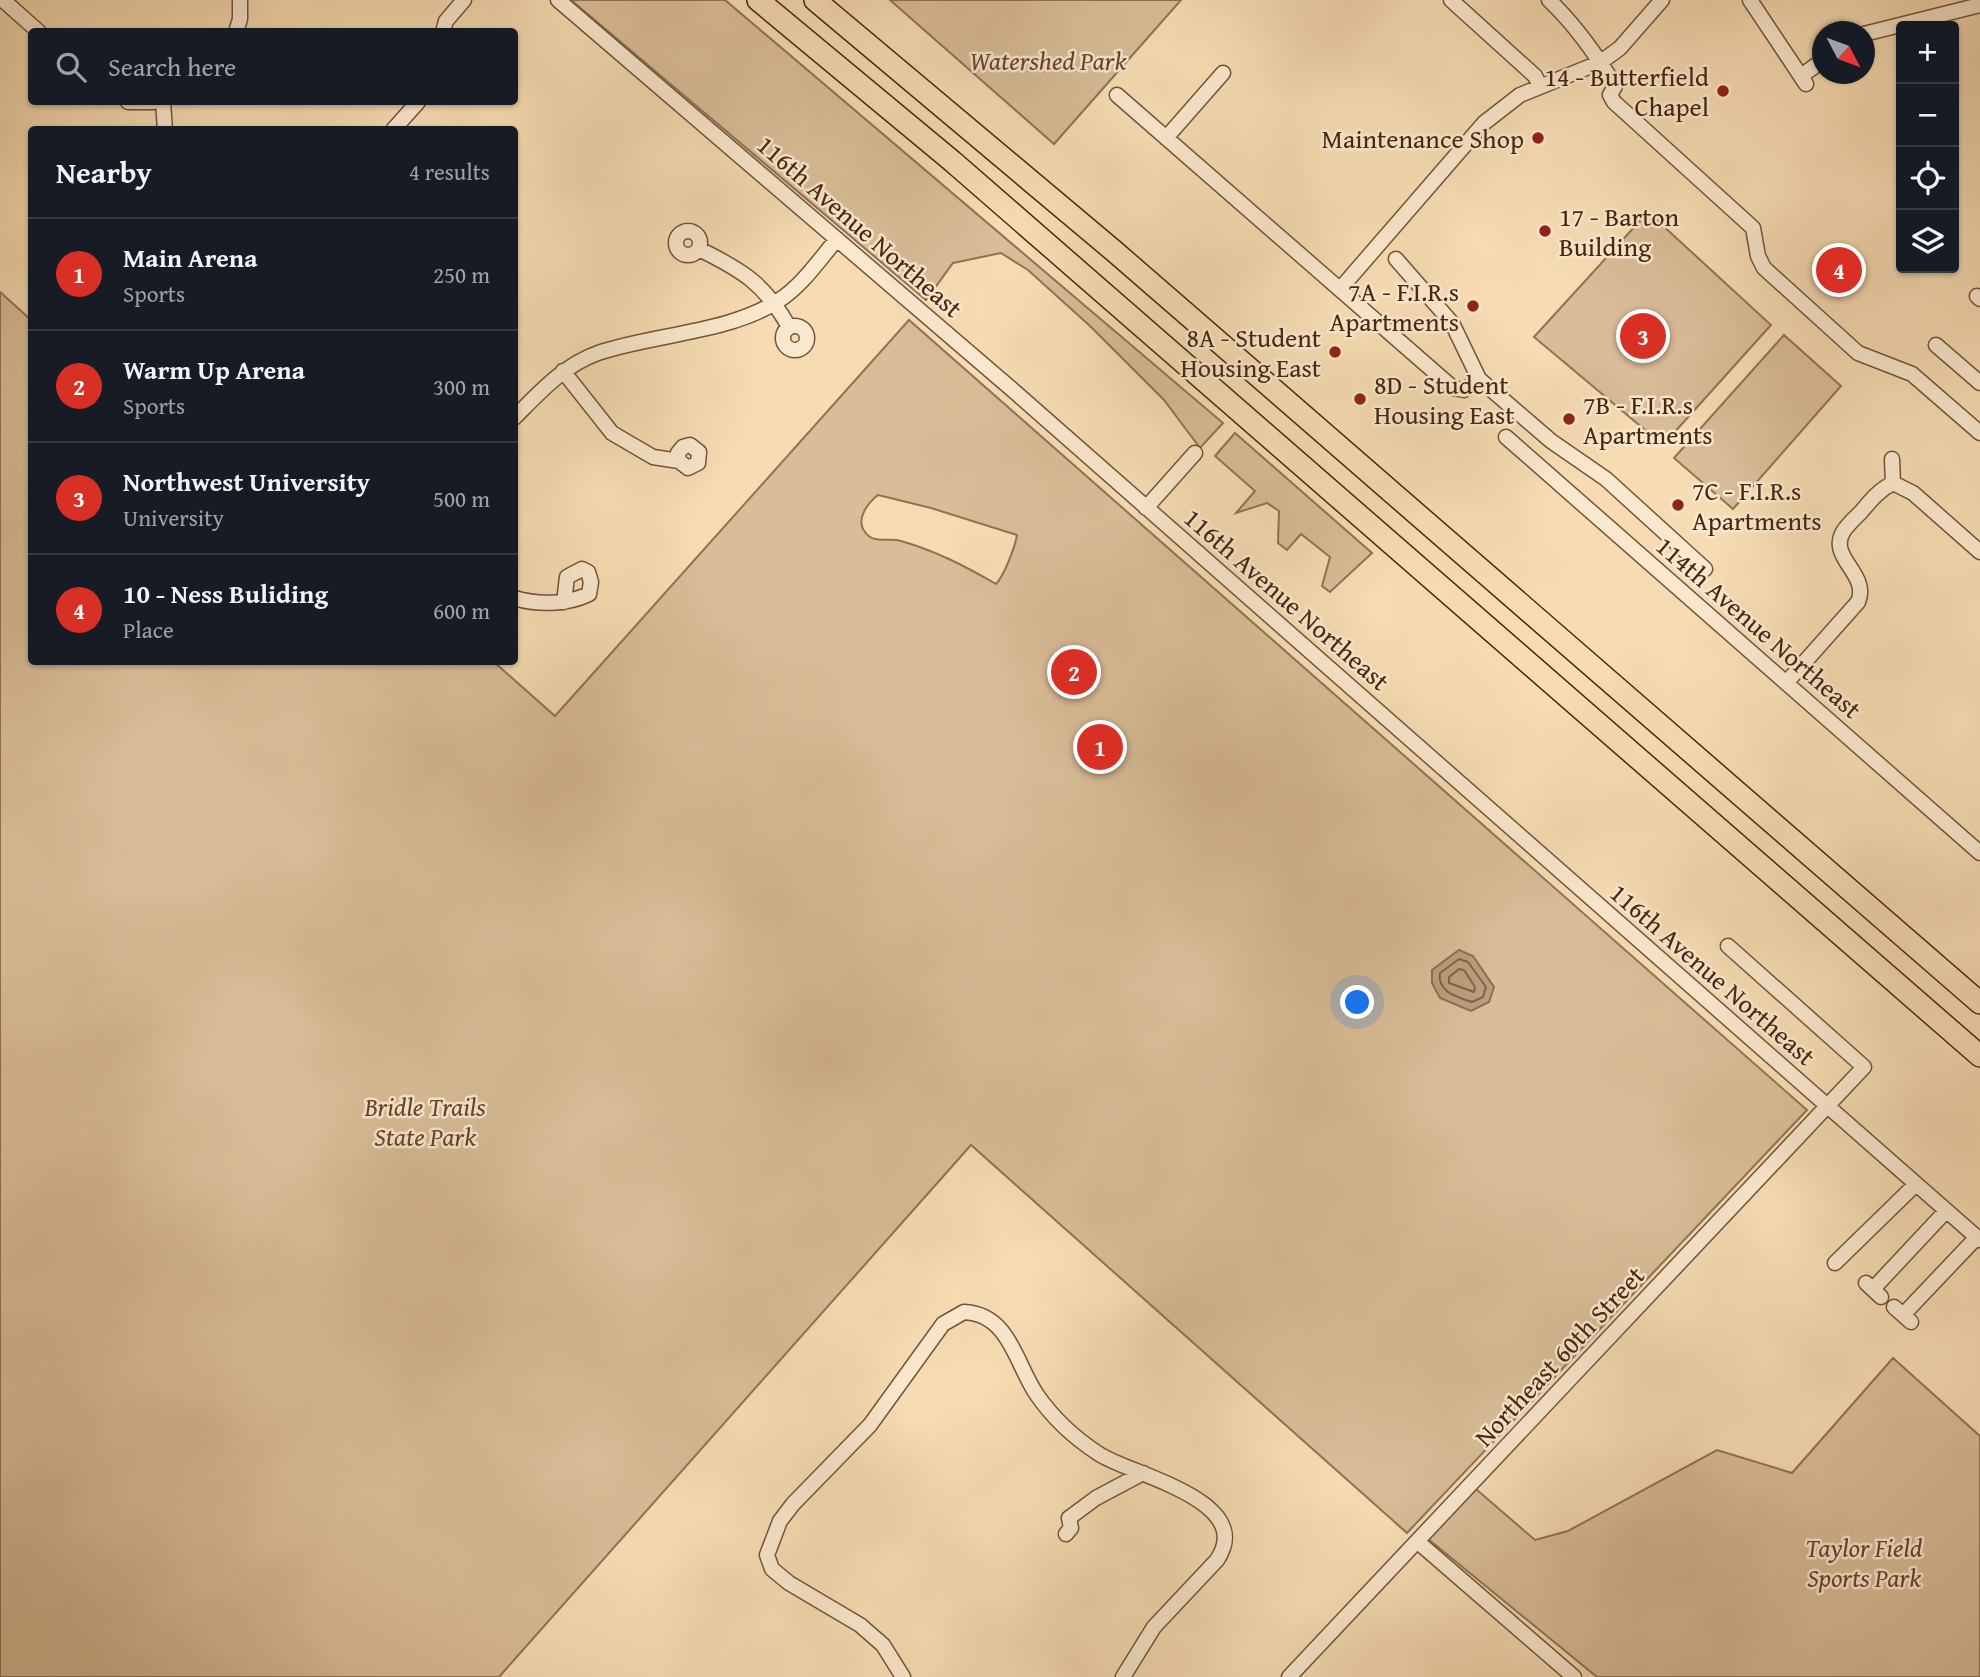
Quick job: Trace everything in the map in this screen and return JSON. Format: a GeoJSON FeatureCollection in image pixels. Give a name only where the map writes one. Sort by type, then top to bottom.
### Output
{"type":"FeatureCollection","features":[{"type":"Feature","properties":{"kind":"highway"},"geometry":{"type":"LineString","coordinates":[[758,0],[963,170],[1980,1056]]}},
{"type":"Feature","properties":{"kind":"highway"},"geometry":{"type":"LineString","coordinates":[[816,0],[1114,251],[1980,1003]]}},
{"type":"Feature","properties":{"kind":"street"},"geometry":{"type":"LineString","coordinates":[[3,0],[34,28]]}},
{"type":"Feature","properties":{"kind":"street"},"geometry":{"type":"LineString","coordinates":[[444,28],[446,21],[464,0]]}},
{"type":"Feature","properties":{"kind":"street","name":"116th Avenue Northeast"},"geometry":{"type":"LineString","coordinates":[[558,0],[1146,508],[1978,1238]]}},
{"type":"Feature","properties":{"kind":"street"},"geometry":{"type":"LineString","coordinates":[[1451,0],[1535,76],[1540,86]]}},
{"type":"Feature","properties":{"kind":"street"},"geometry":{"type":"LineString","coordinates":[[1549,0],[1572,23],[1601,62],[1615,86],[1610,95],[1614,102],[1753,228],[1758,256],[1764,268],[1858,353],[1912,374],[1980,433]]}},
{"type":"Feature","properties":{"kind":"street"},"geometry":{"type":"LineString","coordinates":[[1341,288],[1484,123],[1520,95],[1574,76],[1601,62],[1620,48],[1662,0]]}},
{"type":"Feature","properties":{"kind":"street"},"geometry":{"type":"LineString","coordinates":[[1750,0],[1803,80],[1812,71]]}},
{"type":"Feature","properties":{"kind":"street"},"geometry":{"type":"LineString","coordinates":[[237,28],[240,3]]}},
{"type":"Feature","properties":{"kind":"street"},"geometry":{"type":"LineString","coordinates":[[1875,31],[1980,3]]}},
{"type":"Feature","properties":{"kind":"street"},"geometry":{"type":"LineString","coordinates":[[1166,138],[1223,73]]}},
{"type":"Feature","properties":{"kind":"street"},"geometry":{"type":"LineString","coordinates":[[1117,95],[1341,288],[1452,388],[1464,390],[1479,379]]}},
{"type":"Feature","properties":{"kind":"street"},"geometry":{"type":"LineString","coordinates":[[163,105],[165,126]]}},
{"type":"Feature","properties":{"kind":"street"},"geometry":{"type":"LineString","coordinates":[[400,126],[416,105]]}},
{"type":"Feature","properties":{"kind":"street"},"geometry":{"type":"LineString","coordinates":[[518,414],[563,371],[597,353],[716,324],[775,303],[791,292],[837,239]]}},
{"type":"Feature","properties":{"kind":"street"},"geometry":{"type":"LineString","coordinates":[[699,249],[741,270],[775,303],[789,327]]}},
{"type":"Feature","properties":{"kind":"street"},"geometry":{"type":"LineString","coordinates":[[1396,258],[1452,323],[1479,379],[1551,441],[1606,480],[1705,569]]}},
{"type":"Feature","properties":{"kind":"street"},"geometry":{"type":"LineString","coordinates":[[1936,345],[1980,383]]}},
{"type":"Feature","properties":{"kind":"street"},"geometry":{"type":"LineString","coordinates":[[563,371],[612,433],[653,457],[679,461]]}},
{"type":"Feature","properties":{"kind":"street","name":"114th Avenue Northeast"},"geometry":{"type":"LineString","coordinates":[[1506,438],[1980,853]]}},
{"type":"Feature","properties":{"kind":"street"},"geometry":{"type":"LineString","coordinates":[[1146,508],[1195,453]]}},
{"type":"Feature","properties":{"kind":"street"},"geometry":{"type":"LineString","coordinates":[[1892,459],[1893,483]]}},
{"type":"Feature","properties":{"kind":"street"},"geometry":{"type":"LineString","coordinates":[[1786,683],[1858,602],[1862,592],[1861,582],[1842,554],[1839,543],[1843,532],[1880,489],[1893,483]]}},
{"type":"Feature","properties":{"kind":"street"},"geometry":{"type":"LineString","coordinates":[[1893,483],[1913,493],[1980,552]]}},
{"type":"Feature","properties":{"kind":"street"},"geometry":{"type":"LineString","coordinates":[[518,599],[528,602],[564,602]]}},
{"type":"Feature","properties":{"kind":"street","name":"Northeast 60th Street"},"geometry":{"type":"LineString","coordinates":[[1289,1677],[1864,1067],[1728,946]]}},
{"type":"Feature","properties":{"kind":"street"},"geometry":{"type":"LineString","coordinates":[[1835,1263],[1916,1184]]}},
{"type":"Feature","properties":{"kind":"street"},"geometry":{"type":"LineString","coordinates":[[1873,1290],[1946,1211]]}},
{"type":"Feature","properties":{"kind":"street"},"geometry":{"type":"LineString","coordinates":[[1902,1315],[1978,1238]]}},
{"type":"Feature","properties":{"kind":"street"},"geometry":{"type":"LineString","coordinates":[[903,1677],[883,1645],[860,1625],[789,1583],[772,1569],[767,1555],[786,1513],[870,1425],[943,1324],[964,1312],[986,1317],[998,1326],[1017,1354],[1036,1394],[1057,1419],[1100,1454],[1161,1478],[1192,1495],[1217,1519],[1226,1534],[1224,1549],[1154,1627],[1126,1676]]}},
{"type":"Feature","properties":{"kind":"street"},"geometry":{"type":"LineString","coordinates":[[1066,1534],[1071,1528],[1069,1518],[1097,1498],[1143,1473]]}},
{"type":"Feature","properties":{"kind":"street"},"geometry":{"type":"LineString","coordinates":[[1418,1542],[1574,1677]]}},
{"type":"Feature","properties":{"kind":"green space"},"geometry":{"type":"Polygon","coordinates":[[[571,0],[725,0],[1223,423],[1200,448],[1164,400],[1090,326],[1028,270],[1001,253],[953,263],[926,300],[571,0]]]}},
{"type":"Feature","properties":{"kind":"green space","name":"Watershed Park"},"geometry":{"type":"Polygon","coordinates":[[[890,0],[1181,0],[1054,144],[890,0]]]}},
{"type":"Feature","properties":{"kind":"green space"},"geometry":{"type":"Polygon","coordinates":[[[1648,212],[1771,325],[1663,445],[1534,337],[1648,212]]]}},
{"type":"Feature","properties":{"kind":"green space","name":"Bridle Trails State Park"},"geometry":{"type":"Polygon","coordinates":[[[0,292],[28,317],[28,665],[497,665],[555,716],[909,320],[1807,1110],[1407,1533],[971,1145],[499,1677],[0,1677],[0,292]],[[878,495],[870,502],[861,522],[865,532],[873,538],[896,540],[926,549],[996,584],[1009,561],[1017,535],[931,508],[878,495]]]}},
{"type":"Feature","properties":{"kind":"green space"},"geometry":{"type":"Polygon","coordinates":[[[1784,335],[1841,386],[1733,509],[1674,458],[1784,335]]]}},
{"type":"Feature","properties":{"kind":"green space"},"geometry":{"type":"Polygon","coordinates":[[[1235,433],[1372,553],[1330,592],[1322,586],[1330,557],[1301,534],[1287,550],[1278,543],[1279,511],[1267,503],[1236,513],[1255,491],[1215,456],[1235,433]]]}},
{"type":"Feature","properties":{"kind":"green space","name":"Taylor Field Sports Park"},"geometry":{"type":"Polygon","coordinates":[[[1893,1358],[1980,1436],[1980,1677],[1597,1677],[1427,1538],[1476,1489],[1535,1540],[1568,1531],[1717,1450],[1792,1473],[1893,1358]]]}},
{"type":"Feature","properties":{"kind":"water"},"geometry":{"type":"Polygon","coordinates":[[[1459,950],[1473,956],[1494,987],[1489,1002],[1471,1011],[1440,998],[1432,983],[1432,970],[1459,950]]]}},
{"type":"Feature","properties":{"kind":"place","name":"14 - Butterfield Chapel"},"geometry":{"type":"Point","coordinates":[1723,91]}},
{"type":"Feature","properties":{"kind":"place","name":"Maintenance Shop"},"geometry":{"type":"Point","coordinates":[1538,138]}},
{"type":"Feature","properties":{"kind":"place","name":"17 - Barton Building"},"geometry":{"type":"Point","coordinates":[1545,231]}},
{"type":"Feature","properties":{"kind":"place","name":"10 - Ness Buliding"},"geometry":{"type":"Point","coordinates":[1839,270]}},
{"type":"Feature","properties":{"kind":"place","name":"7A - F.I.R.s Apartments"},"geometry":{"type":"Point","coordinates":[1473,306]}},
{"type":"Feature","properties":{"kind":"place","name":"Northwest University"},"geometry":{"type":"Point","coordinates":[1643,336]}},
{"type":"Feature","properties":{"kind":"place","name":"8A - Student Housing East"},"geometry":{"type":"Point","coordinates":[1335,352]}},
{"type":"Feature","properties":{"kind":"place","name":"8D - Student Housing East"},"geometry":{"type":"Point","coordinates":[1360,399]}},
{"type":"Feature","properties":{"kind":"place","name":"7B - F.I.R.s Apartments"},"geometry":{"type":"Point","coordinates":[1569,419]}},
{"type":"Feature","properties":{"kind":"place","name":"7C - F.I.R.s Apartments"},"geometry":{"type":"Point","coordinates":[1678,505]}},
{"type":"Feature","properties":{"kind":"place","name":"Warm Up Arena"},"geometry":{"type":"Point","coordinates":[1074,672]}},
{"type":"Feature","properties":{"kind":"place","name":"Main Arena"},"geometry":{"type":"Point","coordinates":[1100,747]}}]}
